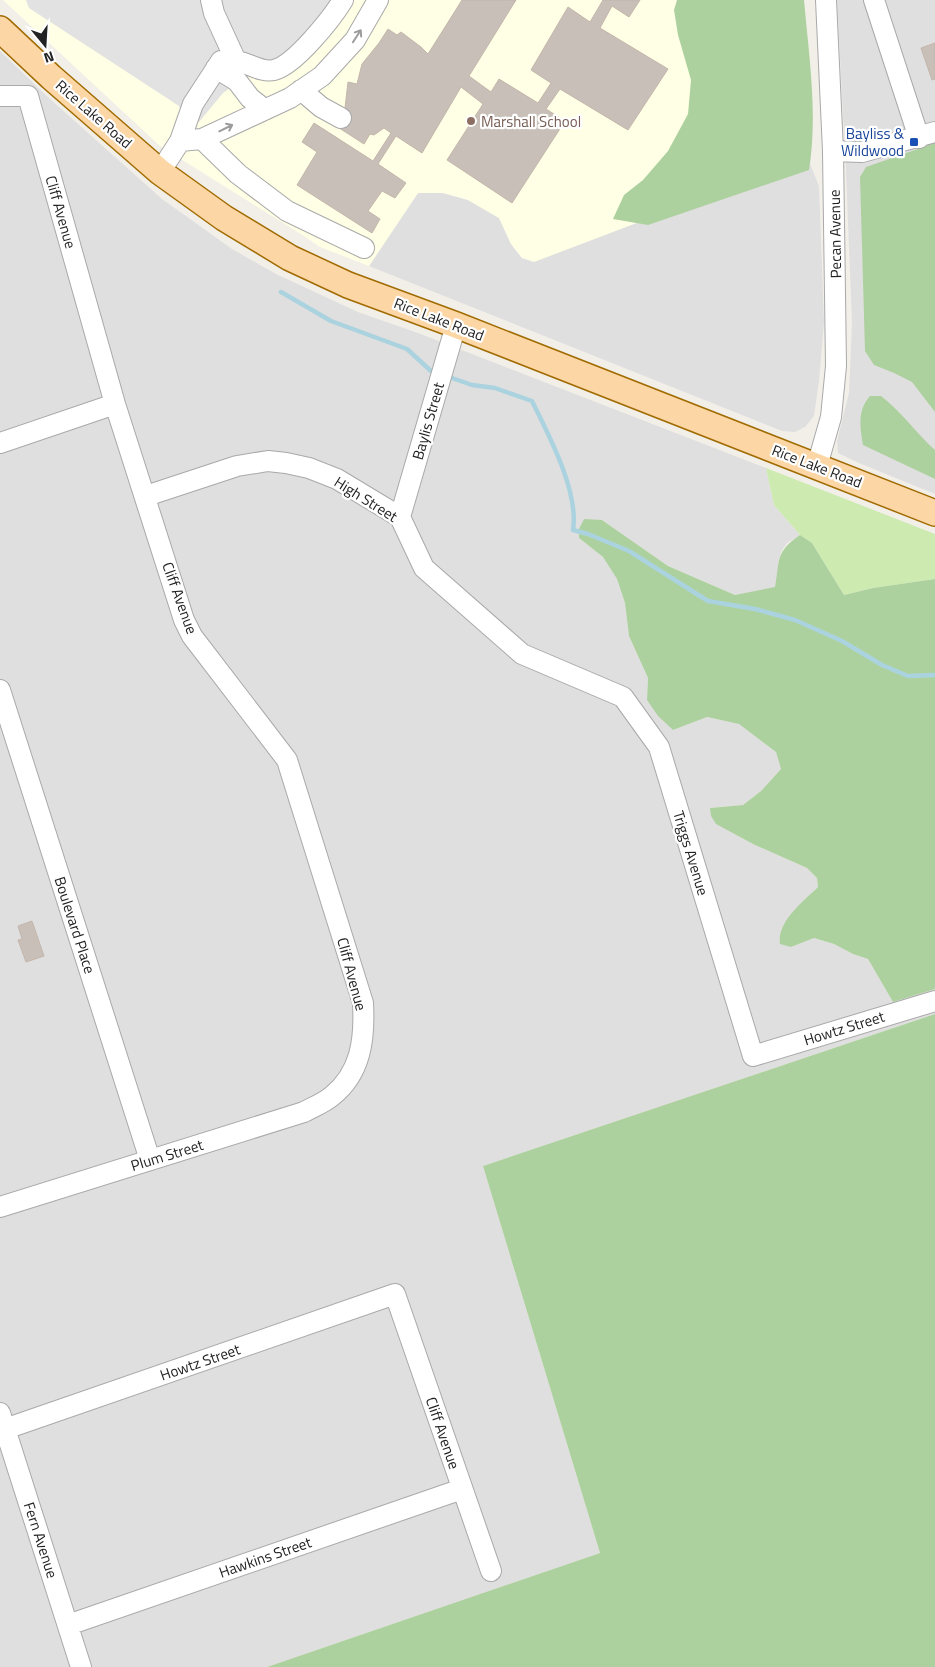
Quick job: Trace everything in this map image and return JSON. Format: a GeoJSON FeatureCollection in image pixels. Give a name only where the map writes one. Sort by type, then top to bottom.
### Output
{"type":"FeatureCollection","features":[{"type":"Feature","properties":{"kind":"main road","name":"Rice Lake Road"},"geometry":{"type":"LineString","coordinates":[[0,29],[51,77],[160,172],[224,218],[290,258],[348,285],[456,325],[935,513]]}},
{"type":"Feature","properties":{"kind":"street"},"geometry":{"type":"LineString","coordinates":[[211,0],[214,13],[236,61]]}},
{"type":"Feature","properties":{"kind":"street"},"geometry":{"type":"LineString","coordinates":[[160,172],[180,141],[193,104],[221,61],[236,61],[262,70],[274,70],[294,58],[301,51],[325,26],[344,0]]}},
{"type":"Feature","properties":{"kind":"street"},"geometry":{"type":"LineString","coordinates":[[180,141],[202,139],[290,98],[322,76],[355,40],[378,0]]}},
{"type":"Feature","properties":{"kind":"street","name":"Pecan Avenue"},"geometry":{"type":"LineString","coordinates":[[817,466],[831,417],[836,366],[833,151],[826,0]]}},
{"type":"Feature","properties":{"kind":"street"},"geometry":{"type":"LineString","coordinates":[[833,151],[862,152],[927,135],[874,0]]}},
{"type":"Feature","properties":{"kind":"street"},"geometry":{"type":"LineString","coordinates":[[216,68],[237,81],[250,98],[264,109]]}},
{"type":"Feature","properties":{"kind":"street"},"geometry":{"type":"LineString","coordinates":[[0,96],[28,96],[51,77]]}},
{"type":"Feature","properties":{"kind":"street"},"geometry":{"type":"LineString","coordinates":[[302,90],[321,107],[341,118]]}},
{"type":"Feature","properties":{"kind":"street","name":"Cliff Avenue"},"geometry":{"type":"LineString","coordinates":[[28,96],[115,404],[146,496],[184,620],[192,636],[287,760],[357,985],[364,1011],[365,1027],[362,1050],[354,1071],[341,1088],[331,1097]]}},
{"type":"Feature","properties":{"kind":"street"},"geometry":{"type":"LineString","coordinates":[[202,139],[238,174],[287,211],[364,248]]}},
{"type":"Feature","properties":{"kind":"street","name":"Baylis Street"},"geometry":{"type":"LineString","coordinates":[[400,517],[456,325]]}},
{"type":"Feature","properties":{"kind":"street"},"geometry":{"type":"LineString","coordinates":[[0,442],[115,404]]}},
{"type":"Feature","properties":{"kind":"street","name":"High Street"},"geometry":{"type":"LineString","coordinates":[[146,496],[237,466],[268,461],[309,468],[337,479],[400,517],[424,568],[522,654],[586,682]]}},
{"type":"Feature","properties":{"kind":"street","name":"Triggs Avenue"},"geometry":{"type":"LineString","coordinates":[[586,682],[623,697],[659,747],[753,1056]]}},
{"type":"Feature","properties":{"kind":"street","name":"Boulevard Place"},"geometry":{"type":"LineString","coordinates":[[0,690],[150,1160]]}},
{"type":"Feature","properties":{"kind":"street","name":"Howtz Street"},"geometry":{"type":"LineString","coordinates":[[753,1056],[935,1001]]}},
{"type":"Feature","properties":{"kind":"street","name":"Plum Street"},"geometry":{"type":"LineString","coordinates":[[0,1207],[304,1112],[331,1097]]}},
{"type":"Feature","properties":{"kind":"street","name":"Cliff Avenue"},"geometry":{"type":"LineString","coordinates":[[395,1294],[491,1571]]}},
{"type":"Feature","properties":{"kind":"street","name":"Howtz Street"},"geometry":{"type":"LineString","coordinates":[[3,1421],[395,1294]]}},
{"type":"Feature","properties":{"kind":"street","name":"Fern Avenue"},"geometry":{"type":"LineString","coordinates":[[3,1421],[81,1667]]}},
{"type":"Feature","properties":{"kind":"street","name":"Hawkins Street"},"geometry":{"type":"LineString","coordinates":[[68,1625],[462,1489]]}},
{"type":"Feature","properties":{"kind":"shaded area","name":"Marshall School"},"geometry":{"type":"Polygon","coordinates":[[[3,0],[804,0],[705,197],[534,262],[522,258],[511,244],[499,218],[468,200],[443,193],[418,193],[369,266],[320,247],[160,146],[3,0]]]}},
{"type":"Feature","properties":{"kind":"shaded area"},"geometry":{"type":"Polygon","coordinates":[[[26,0],[351,0],[334,26],[255,74],[246,77],[223,93],[199,122],[181,112],[179,106],[29,8],[26,0]]]}},
{"type":"Feature","properties":{"kind":"shaded area"},"geometry":{"type":"Polygon","coordinates":[[[837,0],[935,0],[935,494],[838,453],[837,441],[849,393],[852,323],[837,0]]]}},
{"type":"Feature","properties":{"kind":"shaded area"},"geometry":{"type":"Polygon","coordinates":[[[0,51],[50,99],[162,199],[232,249],[276,274],[358,312],[418,333],[766,468],[774,505],[800,535],[787,543],[781,552],[775,588],[735,595],[668,566],[602,520],[579,538],[603,557],[617,579],[625,603],[629,636],[648,678],[647,700],[673,730],[707,717],[739,724],[776,752],[781,769],[761,791],[743,805],[710,808],[755,845],[807,868],[817,878],[818,887],[789,916],[791,947],[814,938],[834,944],[868,959],[893,1002],[935,989],[935,1014],[483,1166],[600,1553],[267,1667],[0,1667],[0,51]]]}},
{"type":"Feature","properties":{"kind":"shaded area"},"geometry":{"type":"Polygon","coordinates":[[[808,159],[819,186],[824,322],[814,416],[805,427],[795,432],[782,431],[369,266],[418,193],[443,193],[468,200],[499,218],[511,244],[522,258],[534,261],[808,159]]]}},
{"type":"Feature","properties":{"kind":"green space"},"geometry":{"type":"Polygon","coordinates":[[[677,0],[804,0],[813,107],[812,149],[809,170],[648,225],[613,219],[624,195],[643,180],[668,151],[688,114],[691,80],[678,35],[674,10],[677,0]]]}},
{"type":"Feature","properties":{"kind":"green space"},"geometry":{"type":"Polygon","coordinates":[[[935,143],[935,412],[912,382],[874,365],[865,351],[860,177],[866,167],[935,143]]]}},
{"type":"Feature","properties":{"kind":"green space"},"geometry":{"type":"Polygon","coordinates":[[[870,396],[881,396],[935,450],[935,479],[863,445],[860,426],[861,413],[870,396]]]}},
{"type":"Feature","properties":{"kind":"green space"},"geometry":{"type":"Polygon","coordinates":[[[766,468],[935,534],[935,579],[873,588],[844,595],[812,543],[800,535],[774,505],[766,468]]]}},
{"type":"Feature","properties":{"kind":"green space"},"geometry":{"type":"Polygon","coordinates":[[[584,519],[602,520],[668,566],[735,595],[775,587],[782,552],[786,546],[800,535],[812,543],[844,595],[873,588],[935,579],[935,989],[893,1002],[868,959],[834,944],[814,938],[791,947],[780,944],[780,936],[787,920],[792,912],[818,887],[817,878],[807,868],[755,845],[716,824],[711,816],[710,808],[743,805],[761,791],[781,769],[776,752],[739,724],[707,717],[673,730],[658,716],[647,700],[648,678],[629,636],[625,603],[617,579],[603,557],[579,538],[579,529],[584,519]]]}},
{"type":"Feature","properties":{"kind":"green space"},"geometry":{"type":"Polygon","coordinates":[[[935,1014],[935,1667],[267,1667],[600,1553],[483,1166],[935,1014]]]}},
{"type":"Feature","properties":{"kind":"building","name":"Marshall School"},"geometry":{"type":"Polygon","coordinates":[[[462,0],[516,0],[469,76],[491,92],[499,79],[538,103],[551,83],[531,70],[568,7],[590,22],[603,0],[640,0],[629,17],[612,6],[600,28],[668,69],[628,130],[560,89],[546,109],[565,121],[512,203],[447,160],[483,104],[461,87],[422,153],[396,136],[378,164],[406,183],[395,198],[382,191],[368,211],[380,219],[372,233],[297,185],[317,152],[302,142],[314,123],[373,161],[391,133],[384,128],[374,135],[370,134],[364,144],[336,126],[345,108],[348,82],[357,84],[362,64],[388,29],[397,35],[401,32],[428,54],[462,0]]]}},
{"type":"Feature","properties":{"kind":"building"},"geometry":{"type":"Polygon","coordinates":[[[935,43],[935,79],[932,80],[921,48],[935,43]]]}},
{"type":"Feature","properties":{"kind":"building"},"geometry":{"type":"Polygon","coordinates":[[[32,921],[44,956],[26,962],[18,940],[22,939],[18,926],[32,921]]]}},
{"type":"Feature","properties":{"kind":"waterway"},"geometry":{"type":"LineString","coordinates":[[281,292],[331,321],[407,349],[431,371]]}},
{"type":"Feature","properties":{"kind":"waterway"},"geometry":{"type":"LineString","coordinates":[[452,378],[472,385],[495,388],[532,401],[554,447],[567,481],[572,498],[573,530],[588,534],[629,551],[708,601],[755,609],[795,620],[842,641],[882,665],[908,676],[935,675]]}},
{"type":"Feature","properties":{"kind":"place","name":"Marshall School"},"geometry":{"type":"Point","coordinates":[471,121]}},
{"type":"Feature","properties":{"kind":"place","name":"Bayliss & Wildwood"},"geometry":{"type":"Point","coordinates":[914,142]}}]}
